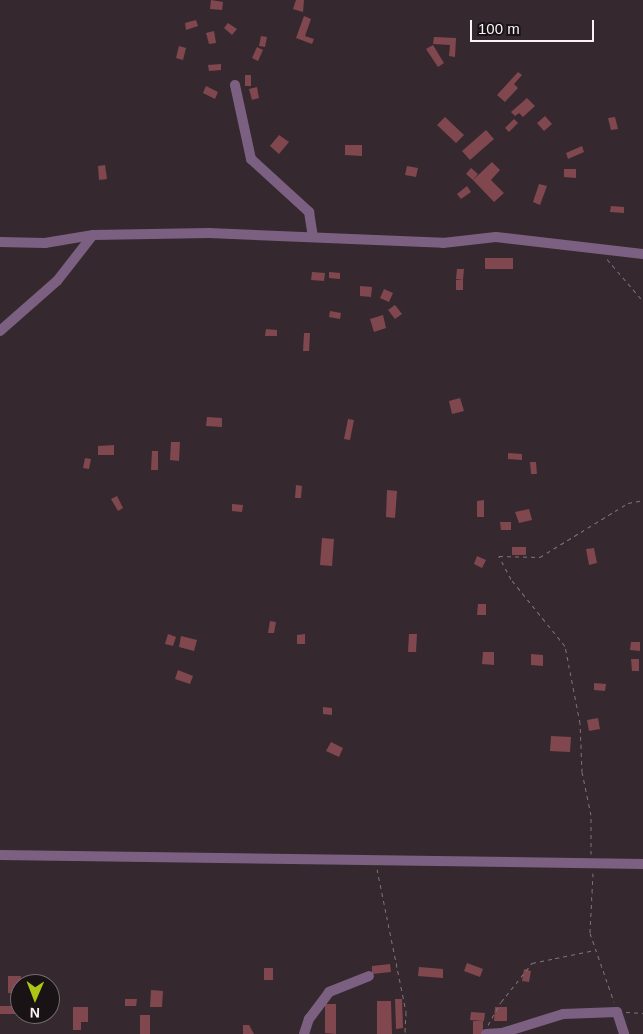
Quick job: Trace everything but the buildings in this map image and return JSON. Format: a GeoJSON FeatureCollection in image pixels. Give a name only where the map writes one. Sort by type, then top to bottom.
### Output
{"type":"FeatureCollection","features":[{"type":"Feature","properties":{"kind":"street"},"geometry":{"type":"LineString","coordinates":[[235,85],[251,159],[309,212],[313,236]]}},
{"type":"Feature","properties":{"kind":"street"},"geometry":{"type":"LineString","coordinates":[[0,331],[57,281],[92,235]]}},
{"type":"Feature","properties":{"kind":"street"},"geometry":{"type":"LineString","coordinates":[[0,242],[45,243],[92,235],[313,236],[443,243],[496,237],[597,247],[643,254]]}},
{"type":"Feature","properties":{"kind":"street"},"geometry":{"type":"LineString","coordinates":[[0,855],[643,864]]}},
{"type":"Feature","properties":{"kind":"street"},"geometry":{"type":"LineString","coordinates":[[304,1034],[309,1020],[329,992],[369,976]]}},
{"type":"Feature","properties":{"kind":"street"},"geometry":{"type":"LineString","coordinates":[[486,1034],[502,1033],[563,1014],[617,1012],[624,1034]]}},
{"type":"Feature","properties":{"kind":"path"},"geometry":{"type":"LineString","coordinates":[[597,247],[643,301]]}},
{"type":"Feature","properties":{"kind":"path"},"geometry":{"type":"LineString","coordinates":[[643,500],[628,503],[540,557],[499,556],[511,578],[566,646],[580,723],[582,772],[591,815],[590,850],[593,864],[590,933],[617,1012],[643,1014]]}},
{"type":"Feature","properties":{"kind":"path"},"geometry":{"type":"LineString","coordinates":[[376,861],[406,1012],[404,1034]]}},
{"type":"Feature","properties":{"kind":"path"},"geometry":{"type":"LineString","coordinates":[[486,1034],[489,1022],[501,1002],[532,963],[596,950]]}}]}
